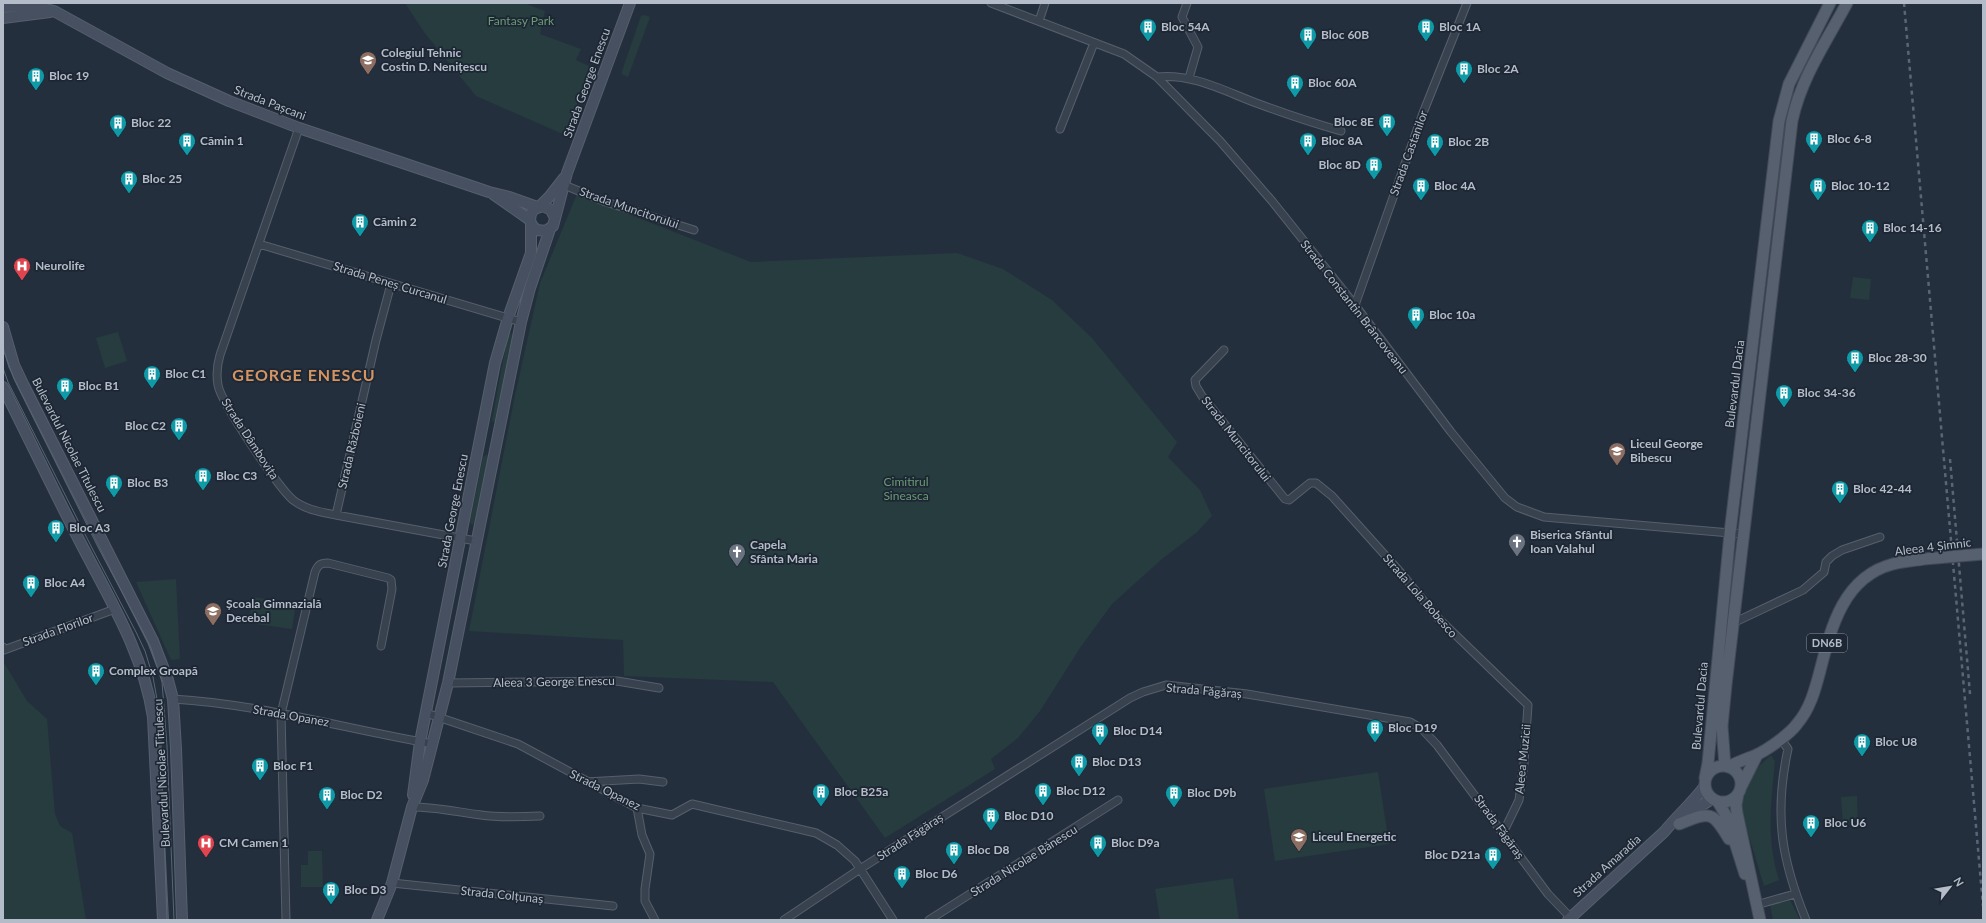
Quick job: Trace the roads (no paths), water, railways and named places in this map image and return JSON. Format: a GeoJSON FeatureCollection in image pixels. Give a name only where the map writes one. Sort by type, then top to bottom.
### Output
{"type":"FeatureCollection","features":[{"type":"Feature","properties":{"kind":"main road","name":"Bulevardul Dacia"},"geometry":{"type":"LineString","coordinates":[[1705,783],[1730,533],[1779,121],[1789,84],[1799,61],[1830,3]]}},
{"type":"Feature","properties":{"kind":"main road","name":"Bulevardul Dacia"},"geometry":{"type":"LineString","coordinates":[[1726,766],[1722,726],[1742,534],[1792,122],[1800,90],[1811,67],[1847,3]]}},
{"type":"Feature","properties":{"kind":"main road"},"geometry":{"type":"LineString","coordinates":[[1799,61],[1811,67]]}},
{"type":"Feature","properties":{"kind":"main road","name":"Aleea 4 Șimnic"},"geometry":{"type":"LineString","coordinates":[[1726,766],[1756,755],[1796,726],[1806,713],[1814,693],[1832,626],[1846,598],[1858,584],[1873,572],[1893,564],[1924,559],[1983,554]]}},
{"type":"Feature","properties":{"kind":"main road","name":"Aleea 4 Șimnic"},"geometry":{"type":"LineString","coordinates":[[1739,790],[1756,755]]}},
{"type":"Feature","properties":{"kind":"main road"},"geometry":{"type":"LineString","coordinates":[[1756,905],[1738,855],[1727,817],[1715,801],[1708,796],[1705,783],[1711,770],[1715,767],[1726,766],[1736,772],[1739,776],[1739,790],[1736,805],[1737,813],[1760,920]]}},
{"type":"Feature","properties":{"kind":"main road"},"geometry":{"type":"LineString","coordinates":[[1715,801],[1729,801],[1739,790]]}},
{"type":"Feature","properties":{"kind":"main road"},"geometry":{"type":"LineString","coordinates":[[1679,824],[1702,815],[1710,816],[1718,821],[1738,855]]}},
{"type":"Feature","properties":{"kind":"street","name":"Strada George Enescu"},"geometry":{"type":"LineString","coordinates":[[555,218],[567,173],[630,3]]}},
{"type":"Feature","properties":{"kind":"street","name":"Strada Constantin Brâncoveanu"},"geometry":{"type":"LineString","coordinates":[[991,3],[1124,54],[1157,77],[1220,142],[1272,201],[1355,305],[1451,432],[1504,498],[1517,507],[1544,517],[1742,534]]}},
{"type":"Feature","properties":{"kind":"street"},"geometry":{"type":"LineString","coordinates":[[1039,21],[1046,3]]}},
{"type":"Feature","properties":{"kind":"street"},"geometry":{"type":"LineString","coordinates":[[1187,3],[1182,17],[1198,47],[1190,78]]}},
{"type":"Feature","properties":{"kind":"street","name":"Strada Castanilor"},"geometry":{"type":"LineString","coordinates":[[1355,305],[1423,113],[1467,3]]}},
{"type":"Feature","properties":{"kind":"street","name":"Strada Pașcani"},"geometry":{"type":"LineString","coordinates":[[3,7],[30,5],[54,11],[167,73],[229,101],[299,128],[538,207]]}},
{"type":"Feature","properties":{"kind":"street"},"geometry":{"type":"LineString","coordinates":[[3,18],[54,11]]}},
{"type":"Feature","properties":{"kind":"street"},"geometry":{"type":"LineString","coordinates":[[1060,128],[1094,43]]}},
{"type":"Feature","properties":{"kind":"street"},"geometry":{"type":"LineString","coordinates":[[1157,77],[1168,76],[1190,78],[1302,120],[1341,131]]}},
{"type":"Feature","properties":{"kind":"street","name":"Strada Dâmbovița"},"geometry":{"type":"LineString","coordinates":[[299,128],[220,355],[216,370],[218,386],[226,404],[284,490],[302,506],[336,515],[476,541]]}},
{"type":"Feature","properties":{"kind":"street","name":"Strada George Enescu"},"geometry":{"type":"LineString","coordinates":[[538,207],[550,196],[567,173]]}},
{"type":"Feature","properties":{"kind":"street","name":"Strada Muncitorului"},"geometry":{"type":"LineString","coordinates":[[564,185],[606,202],[694,230]]}},
{"type":"Feature","properties":{"kind":"street","name":"Strada Pașcani"},"geometry":{"type":"LineString","coordinates":[[490,192],[531,222]]}},
{"type":"Feature","properties":{"kind":"street"},"geometry":{"type":"LineString","coordinates":[[544,206],[551,210],[555,218],[555,222],[550,229],[542,232],[537,230],[531,222],[532,212],[538,207],[544,206]]}},
{"type":"Feature","properties":{"kind":"street","name":"Strada George Enescu"},"geometry":{"type":"LineString","coordinates":[[412,807],[420,742],[495,363],[508,318],[531,253],[531,222]]}},
{"type":"Feature","properties":{"kind":"street","name":"Strada George Enescu"},"geometry":{"type":"LineString","coordinates":[[377,920],[392,883],[412,807],[423,780],[440,717],[521,322],[530,288],[550,229]]}},
{"type":"Feature","properties":{"kind":"street","name":"Strada Peneș Curcanul"},"geometry":{"type":"LineString","coordinates":[[259,244],[521,322]]}},
{"type":"Feature","properties":{"kind":"street","name":"Strada Războieni"},"geometry":{"type":"LineString","coordinates":[[336,515],[376,340],[391,284]]}},
{"type":"Feature","properties":{"kind":"street","name":"Bulevardul Nicolae Titulescu"},"geometry":{"type":"LineString","coordinates":[[3,327],[14,365],[153,641],[168,680],[172,699],[176,749],[182,920]]}},
{"type":"Feature","properties":{"kind":"street","name":"Strada Muncitorului"},"geometry":{"type":"LineString","coordinates":[[1224,350],[1195,380],[1196,386],[1202,396],[1285,499],[1289,500],[1310,483],[1316,483]]}},
{"type":"Feature","properties":{"kind":"street","name":"Bulevardul Nicolae Titulescu"},"geometry":{"type":"LineString","coordinates":[[3,387],[59,502],[115,609],[139,660],[148,686],[152,710],[163,920]]}},
{"type":"Feature","properties":{"kind":"street","name":"Strada Lola Bobesco"},"geometry":{"type":"LineString","coordinates":[[1316,483],[1332,496],[1452,633],[1528,705]]}},
{"type":"Feature","properties":{"kind":"street"},"geometry":{"type":"LineString","coordinates":[[1733,623],[1803,590],[1824,572],[1826,562],[1842,550],[1880,537]]}},
{"type":"Feature","properties":{"kind":"street"},"geometry":{"type":"LineString","coordinates":[[286,920],[282,714],[315,572],[318,565],[328,563],[391,580],[392,589],[381,646]]}},
{"type":"Feature","properties":{"kind":"street","name":"Strada Florilor"},"geometry":{"type":"LineString","coordinates":[[4,649],[115,609]]}},
{"type":"Feature","properties":{"kind":"street","name":"Aleea 3 George Enescu"},"geometry":{"type":"LineString","coordinates":[[448,683],[617,681],[659,688]]}},
{"type":"Feature","properties":{"kind":"street","name":"Strada Făgăraș"},"geometry":{"type":"LineString","coordinates":[[784,920],[860,869],[1130,698],[1143,692],[1166,685],[1247,694],[1410,722],[1422,729],[1437,745],[1548,894],[1569,919]]}},
{"type":"Feature","properties":{"kind":"street","name":"Strada Opanez"},"geometry":{"type":"LineString","coordinates":[[172,699],[201,701],[282,714],[433,744]]}},
{"type":"Feature","properties":{"kind":"street","name":"Aleea Muzicii"},"geometry":{"type":"LineString","coordinates":[[1503,833],[1519,800],[1524,763],[1528,705]]}},
{"type":"Feature","properties":{"kind":"street","name":"Strada Opanez"},"geometry":{"type":"LineString","coordinates":[[426,713],[506,739],[585,782],[637,808],[672,815],[692,804],[816,833],[837,845],[855,861],[893,920]]}},
{"type":"Feature","properties":{"kind":"street"},"geometry":{"type":"LineString","coordinates":[[1780,738],[1788,749],[1784,766],[1780,814],[1781,835],[1795,894],[1806,920]]}},
{"type":"Feature","properties":{"kind":"street"},"geometry":{"type":"LineString","coordinates":[[585,782],[639,779],[663,782]]}},
{"type":"Feature","properties":{"kind":"street","name":"Strada Amaradia"},"geometry":{"type":"LineString","coordinates":[[1569,919],[1664,832],[1676,817],[1693,802],[1705,783]]}},
{"type":"Feature","properties":{"kind":"street","name":"Strada Nicolae Bănescu"},"geometry":{"type":"LineString","coordinates":[[929,920],[1118,800]]}},
{"type":"Feature","properties":{"kind":"street","name":"Strada Amaradia"},"geometry":{"type":"LineString","coordinates":[[1664,832],[1679,824],[1697,808],[1715,801]]}},
{"type":"Feature","properties":{"kind":"street"},"geometry":{"type":"LineString","coordinates":[[412,807],[438,807],[482,815],[506,817],[540,816]]}},
{"type":"Feature","properties":{"kind":"street"},"geometry":{"type":"LineString","coordinates":[[637,808],[642,835],[650,854],[645,889],[646,901],[655,920]]}},
{"type":"Feature","properties":{"kind":"street","name":"Strada Colțunaș"},"geometry":{"type":"LineString","coordinates":[[392,883],[613,906]]}},
{"type":"Feature","properties":{"kind":"street"},"geometry":{"type":"LineString","coordinates":[[1756,905],[1795,894]]}},
{"type":"Feature","properties":{"kind":"tram line"},"geometry":{"type":"LineString","coordinates":[[3,349],[14,379],[98,547],[151,648],[162,682],[167,746],[174,920]]}},
{"type":"Feature","properties":{"kind":"tram line"},"geometry":{"type":"LineString","coordinates":[[3,368],[8,382],[136,632],[145,651],[153,677],[160,716],[167,920]]}},
{"type":"Feature","properties":{"kind":"railway"},"geometry":{"type":"LineString","coordinates":[[1904,3],[1983,906]]}},
{"type":"Feature","properties":{"kind":"railway"},"geometry":{"type":"LineString","coordinates":[[1950,459],[1970,694]]}},
{"type":"Feature","properties":{"kind":"place","name":"Bloc 54A"},"geometry":{"type":"Point","coordinates":[1148,42]}},
{"type":"Feature","properties":{"kind":"place","name":"Bloc 1A"},"geometry":{"type":"Point","coordinates":[1426,42]}},
{"type":"Feature","properties":{"kind":"place","name":"Bloc 60B"},"geometry":{"type":"Point","coordinates":[1308,50]}},
{"type":"Feature","properties":{"kind":"place","name":"Colegiul Tehnic Costin D. Nenițescu"},"geometry":{"type":"Point","coordinates":[368,75]}},
{"type":"Feature","properties":{"kind":"place","name":"Bloc 2A"},"geometry":{"type":"Point","coordinates":[1464,84]}},
{"type":"Feature","properties":{"kind":"place","name":"Bloc 19"},"geometry":{"type":"Point","coordinates":[36,91]}},
{"type":"Feature","properties":{"kind":"place","name":"Bloc 60A"},"geometry":{"type":"Point","coordinates":[1295,98]}},
{"type":"Feature","properties":{"kind":"place","name":"Bloc 8E"},"geometry":{"type":"Point","coordinates":[1387,137]}},
{"type":"Feature","properties":{"kind":"place","name":"Bloc 22"},"geometry":{"type":"Point","coordinates":[118,138]}},
{"type":"Feature","properties":{"kind":"place","name":"Bloc 6-8"},"geometry":{"type":"Point","coordinates":[1814,154]}},
{"type":"Feature","properties":{"kind":"place","name":"Cămin 1"},"geometry":{"type":"Point","coordinates":[187,156]}},
{"type":"Feature","properties":{"kind":"place","name":"Bloc 8A"},"geometry":{"type":"Point","coordinates":[1308,156]}},
{"type":"Feature","properties":{"kind":"place","name":"Bloc 2B"},"geometry":{"type":"Point","coordinates":[1435,157]}},
{"type":"Feature","properties":{"kind":"place","name":"Bloc 8D"},"geometry":{"type":"Point","coordinates":[1374,180]}},
{"type":"Feature","properties":{"kind":"place","name":"Bloc 25"},"geometry":{"type":"Point","coordinates":[129,194]}},
{"type":"Feature","properties":{"kind":"place","name":"Bloc 4A"},"geometry":{"type":"Point","coordinates":[1421,201]}},
{"type":"Feature","properties":{"kind":"place","name":"Bloc 10-12"},"geometry":{"type":"Point","coordinates":[1818,201]}},
{"type":"Feature","properties":{"kind":"place","name":"Cămin 2"},"geometry":{"type":"Point","coordinates":[360,237]}},
{"type":"Feature","properties":{"kind":"place","name":"Bloc 14-16"},"geometry":{"type":"Point","coordinates":[1870,243]}},
{"type":"Feature","properties":{"kind":"place","name":"Neurolife"},"geometry":{"type":"Point","coordinates":[22,281]}},
{"type":"Feature","properties":{"kind":"place","name":"Bloc 10a"},"geometry":{"type":"Point","coordinates":[1416,330]}},
{"type":"Feature","properties":{"kind":"place","name":"Bloc 28-30"},"geometry":{"type":"Point","coordinates":[1855,373]}},
{"type":"Feature","properties":{"kind":"place","name":"Bloc C1"},"geometry":{"type":"Point","coordinates":[152,389]}},
{"type":"Feature","properties":{"kind":"place","name":"Bloc B1"},"geometry":{"type":"Point","coordinates":[65,401]}},
{"type":"Feature","properties":{"kind":"place","name":"Bloc 34-36"},"geometry":{"type":"Point","coordinates":[1784,408]}},
{"type":"Feature","properties":{"kind":"place","name":"Bloc C2"},"geometry":{"type":"Point","coordinates":[179,441]}},
{"type":"Feature","properties":{"kind":"place","name":"Liceul George Bibescu"},"geometry":{"type":"Point","coordinates":[1617,466]}},
{"type":"Feature","properties":{"kind":"place","name":"Bloc C3"},"geometry":{"type":"Point","coordinates":[203,491]}},
{"type":"Feature","properties":{"kind":"place","name":"Bloc B3"},"geometry":{"type":"Point","coordinates":[114,498]}},
{"type":"Feature","properties":{"kind":"place","name":"Bloc 42-44"},"geometry":{"type":"Point","coordinates":[1840,504]}},
{"type":"Feature","properties":{"kind":"place","name":"Bloc A3"},"geometry":{"type":"Point","coordinates":[56,543]}},
{"type":"Feature","properties":{"kind":"place","name":"Biserica Sfântul Ioan Valahul"},"geometry":{"type":"Point","coordinates":[1517,557]}},
{"type":"Feature","properties":{"kind":"place","name":"Capela Sfânta Maria"},"geometry":{"type":"Point","coordinates":[737,567]}},
{"type":"Feature","properties":{"kind":"place","name":"Bloc A4"},"geometry":{"type":"Point","coordinates":[31,598]}},
{"type":"Feature","properties":{"kind":"place","name":"Școala Gimnazială Decebal"},"geometry":{"type":"Point","coordinates":[213,626]}},
{"type":"Feature","properties":{"kind":"place","name":"Complex Groapă"},"geometry":{"type":"Point","coordinates":[96,686]}},
{"type":"Feature","properties":{"kind":"place","name":"Bloc D19"},"geometry":{"type":"Point","coordinates":[1375,743]}},
{"type":"Feature","properties":{"kind":"place","name":"Bloc D14"},"geometry":{"type":"Point","coordinates":[1100,746]}},
{"type":"Feature","properties":{"kind":"place","name":"Bloc U8"},"geometry":{"type":"Point","coordinates":[1862,757]}},
{"type":"Feature","properties":{"kind":"place","name":"Bloc D13"},"geometry":{"type":"Point","coordinates":[1079,777]}},
{"type":"Feature","properties":{"kind":"place","name":"Bloc F1"},"geometry":{"type":"Point","coordinates":[260,781]}},
{"type":"Feature","properties":{"kind":"place","name":"Bloc D12"},"geometry":{"type":"Point","coordinates":[1043,806]}},
{"type":"Feature","properties":{"kind":"place","name":"Bloc B25a"},"geometry":{"type":"Point","coordinates":[821,807]}},
{"type":"Feature","properties":{"kind":"place","name":"Bloc D9b"},"geometry":{"type":"Point","coordinates":[1174,808]}},
{"type":"Feature","properties":{"kind":"place","name":"Bloc D2"},"geometry":{"type":"Point","coordinates":[327,810]}},
{"type":"Feature","properties":{"kind":"place","name":"Bloc D10"},"geometry":{"type":"Point","coordinates":[991,831]}},
{"type":"Feature","properties":{"kind":"place","name":"Bloc U6"},"geometry":{"type":"Point","coordinates":[1811,838]}},
{"type":"Feature","properties":{"kind":"place","name":"Liceul Energetic"},"geometry":{"type":"Point","coordinates":[1299,852]}},
{"type":"Feature","properties":{"kind":"place","name":"CM Camen 1"},"geometry":{"type":"Point","coordinates":[206,858]}},
{"type":"Feature","properties":{"kind":"place","name":"Bloc D9a"},"geometry":{"type":"Point","coordinates":[1098,858]}},
{"type":"Feature","properties":{"kind":"place","name":"Bloc D8"},"geometry":{"type":"Point","coordinates":[954,865]}},
{"type":"Feature","properties":{"kind":"place","name":"Bloc D21a"},"geometry":{"type":"Point","coordinates":[1493,870]}},
{"type":"Feature","properties":{"kind":"place","name":"Bloc D6"},"geometry":{"type":"Point","coordinates":[902,889]}},
{"type":"Feature","properties":{"kind":"place","name":"Bloc D3"},"geometry":{"type":"Point","coordinates":[331,905]}},
{"type":"Feature","properties":{"kind":"district","name":"GEORGE ENESCU"},"geometry":{"type":"Point","coordinates":[304,375]}},
{"type":"Feature","properties":{"kind":"park label","name":"Fantasy Park"},"geometry":{"type":"Point","coordinates":[521,21]}},
{"type":"Feature","properties":{"kind":"park label","name":"Cimitirul Sineasca"},"geometry":{"type":"Point","coordinates":[906,489]}}]}
